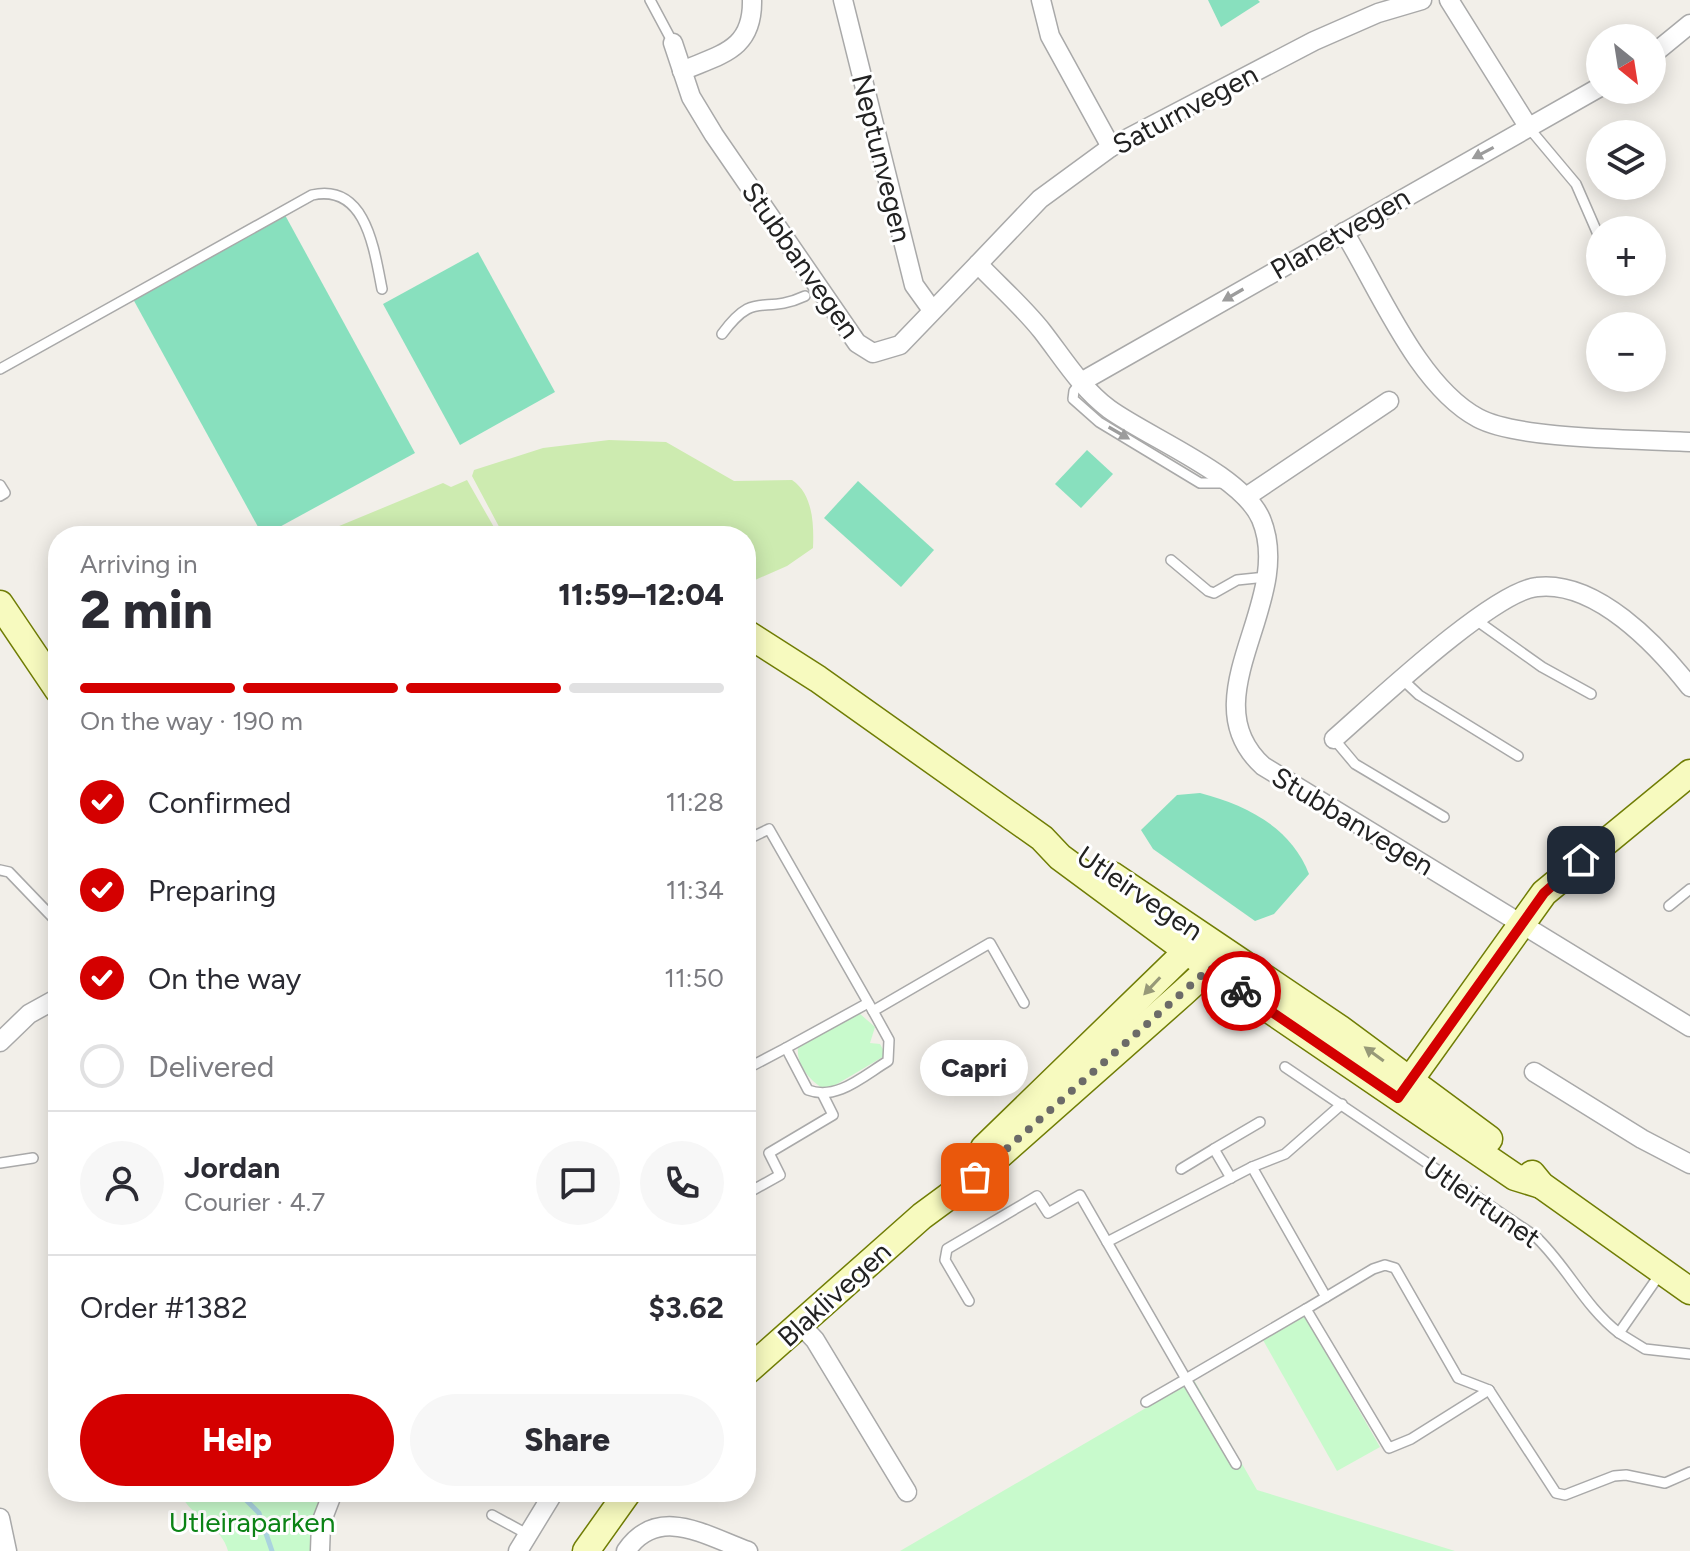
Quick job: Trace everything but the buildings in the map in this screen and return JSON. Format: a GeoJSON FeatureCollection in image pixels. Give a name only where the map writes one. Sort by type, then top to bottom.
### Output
{"type":"FeatureCollection","features":[{"type":"Feature","properties":{"kind":"main road"},"geometry":{"type":"LineString","coordinates":[[0,604],[48,675]]}},
{"type":"Feature","properties":{"kind":"main road","name":"Utleirvegen"},"geometry":{"type":"LineString","coordinates":[[756,639],[818,679],[1042,838],[1060,857],[1187,951]]}},
{"type":"Feature","properties":{"kind":"main road"},"geometry":{"type":"LineString","coordinates":[[1404,1089],[1521,924],[1558,879],[1690,773]]}},
{"type":"Feature","properties":{"kind":"main road","name":"Utleirvegen"},"geometry":{"type":"LineString","coordinates":[[1042,838],[1068,845],[1212,956],[1404,1089],[1524,1165],[1541,1185],[1690,1291]]}},
{"type":"Feature","properties":{"kind":"main road","name":"Blaklivegen"},"geometry":{"type":"LineString","coordinates":[[922,1216],[964,1167],[1187,951],[1212,956]]}},
{"type":"Feature","properties":{"kind":"main road","name":"Blaklivegen"},"geometry":{"type":"LineString","coordinates":[[756,1363],[922,1216],[975,1177],[1212,956]]}},
{"type":"Feature","properties":{"kind":"main road"},"geometry":{"type":"LineString","coordinates":[[586,1551],[621,1502]]}},
{"type":"Feature","properties":{"kind":"street"},"geometry":{"type":"LineString","coordinates":[[682,71],[725,52],[747,36],[751,26],[752,0]]}},
{"type":"Feature","properties":{"kind":"street","name":"Neptunvegen"},"geometry":{"type":"LineString","coordinates":[[843,0],[914,285],[932,310]]}},
{"type":"Feature","properties":{"kind":"street"},"geometry":{"type":"LineString","coordinates":[[1041,0],[1050,36],[1111,147]]}},
{"type":"Feature","properties":{"kind":"street","name":"Saturnvegen"},"geometry":{"type":"LineString","coordinates":[[978,264],[1040,199],[1111,147],[1314,41],[1378,13],[1422,0]]}},
{"type":"Feature","properties":{"kind":"street"},"geometry":{"type":"LineString","coordinates":[[1449,0],[1529,128]]}},
{"type":"Feature","properties":{"kind":"street"},"geometry":{"type":"LineString","coordinates":[[1666,44],[1690,24]]}},
{"type":"Feature","properties":{"kind":"street","name":"Stubbanvegen"},"geometry":{"type":"LineString","coordinates":[[673,43],[691,97],[714,135],[857,343],[873,353],[894,349],[978,264],[1033,321],[1081,382],[1108,408],[1229,483],[1246,497],[1261,519],[1270,545],[1261,607],[1234,702],[1238,733],[1251,756],[1690,1027]]}},
{"type":"Feature","properties":{"kind":"street","name":"Planetvegen"},"geometry":{"type":"LineString","coordinates":[[1081,382],[1586,95]]}},
{"type":"Feature","properties":{"kind":"street"},"geometry":{"type":"LineString","coordinates":[[1344,232],[1419,360],[1477,418],[1526,431],[1690,442]]}},
{"type":"Feature","properties":{"kind":"street"},"geometry":{"type":"LineString","coordinates":[[1246,497],[1389,401]]}},
{"type":"Feature","properties":{"kind":"street"},"geometry":{"type":"LineString","coordinates":[[1334,739],[1501,600],[1537,587],[1556,587],[1584,596],[1647,637],[1690,687]]}},
{"type":"Feature","properties":{"kind":"street"},"geometry":{"type":"LineString","coordinates":[[0,1042],[29,1014],[48,1004]]}},
{"type":"Feature","properties":{"kind":"street"},"geometry":{"type":"LineString","coordinates":[[1534,1072],[1642,1139],[1690,1164]]}},
{"type":"Feature","properties":{"kind":"street"},"geometry":{"type":"LineString","coordinates":[[800,1324],[815,1340],[907,1492]]}},
{"type":"Feature","properties":{"kind":"street"},"geometry":{"type":"LineString","coordinates":[[320,1551],[321,1523],[329,1502]]}},
{"type":"Feature","properties":{"kind":"street"},"geometry":{"type":"LineString","coordinates":[[522,1543],[548,1502]]}},
{"type":"Feature","properties":{"kind":"street"},"geometry":{"type":"LineString","coordinates":[[0,1518],[7,1551]]}},
{"type":"Feature","properties":{"kind":"street"},"geometry":{"type":"LineString","coordinates":[[626,1551],[641,1532],[665,1524],[748,1551]]}},
{"type":"Feature","properties":{"kind":"lane","name":"Stubbanvegen"},"geometry":{"type":"LineString","coordinates":[[650,0],[673,43]]}},
{"type":"Feature","properties":{"kind":"lane"},"geometry":{"type":"LineString","coordinates":[[1529,128],[1576,184],[1590,216]]}},
{"type":"Feature","properties":{"kind":"lane"},"geometry":{"type":"LineString","coordinates":[[0,369],[312,195],[330,191],[345,197],[366,226],[374,246],[382,289]]}},
{"type":"Feature","properties":{"kind":"lane"},"geometry":{"type":"LineString","coordinates":[[722,334],[739,311],[747,307],[780,305],[805,296]]}},
{"type":"Feature","properties":{"kind":"lane"},"geometry":{"type":"LineString","coordinates":[[0,485],[5,493],[0,496]]}},
{"type":"Feature","properties":{"kind":"lane"},"geometry":{"type":"LineString","coordinates":[[1171,560],[1214,593],[1237,580],[1266,577]]}},
{"type":"Feature","properties":{"kind":"lane"},"geometry":{"type":"LineString","coordinates":[[1476,620],[1542,667],[1591,694]]}},
{"type":"Feature","properties":{"kind":"lane"},"geometry":{"type":"LineString","coordinates":[[1403,680],[1419,695],[1518,756]]}},
{"type":"Feature","properties":{"kind":"lane"},"geometry":{"type":"LineString","coordinates":[[1334,739],[1355,764],[1444,817]]}},
{"type":"Feature","properties":{"kind":"lane"},"geometry":{"type":"LineString","coordinates":[[756,835],[769,829],[889,1040],[888,1061],[834,1093],[823,1095],[808,1090],[786,1048]]}},
{"type":"Feature","properties":{"kind":"lane"},"geometry":{"type":"LineString","coordinates":[[0,870],[9,872],[48,913]]}},
{"type":"Feature","properties":{"kind":"lane"},"geometry":{"type":"LineString","coordinates":[[1669,906],[1690,889]]}},
{"type":"Feature","properties":{"kind":"lane"},"geometry":{"type":"LineString","coordinates":[[756,1064],[990,943],[1024,1003]]}},
{"type":"Feature","properties":{"kind":"lane","name":"Utleirtunet"},"geometry":{"type":"LineString","coordinates":[[1285,1067],[1535,1236],[1553,1253],[1589,1305],[1619,1333],[1645,1349],[1690,1354]]}},
{"type":"Feature","properties":{"kind":"lane"},"geometry":{"type":"LineString","coordinates":[[756,1188],[780,1175],[769,1153],[833,1115],[823,1095]]}},
{"type":"Feature","properties":{"kind":"lane"},"geometry":{"type":"LineString","coordinates":[[1107,1242],[1252,1167],[1285,1154],[1342,1104]]}},
{"type":"Feature","properties":{"kind":"lane"},"geometry":{"type":"LineString","coordinates":[[1181,1169],[1260,1122]]}},
{"type":"Feature","properties":{"kind":"lane"},"geometry":{"type":"LineString","coordinates":[[1214,1149],[1231,1178]]}},
{"type":"Feature","properties":{"kind":"lane"},"geometry":{"type":"LineString","coordinates":[[0,1163],[33,1158]]}},
{"type":"Feature","properties":{"kind":"lane"},"geometry":{"type":"LineString","coordinates":[[1252,1167],[1326,1297]]}},
{"type":"Feature","properties":{"kind":"lane"},"geometry":{"type":"LineString","coordinates":[[969,1301],[945,1260],[947,1249],[1037,1196],[1048,1213],[1080,1195],[1236,1464]]}},
{"type":"Feature","properties":{"kind":"lane"},"geometry":{"type":"LineString","coordinates":[[1146,1402],[1373,1269],[1385,1265],[1395,1268],[1458,1378],[1489,1390],[1556,1493],[1565,1495],[1626,1475],[1665,1483],[1690,1472]]}},
{"type":"Feature","properties":{"kind":"lane"},"geometry":{"type":"LineString","coordinates":[[1619,1333],[1662,1271]]}},
{"type":"Feature","properties":{"kind":"lane"},"geometry":{"type":"LineString","coordinates":[[1306,1309],[1389,1448],[1411,1439],[1489,1390]]}},
{"type":"Feature","properties":{"kind":"lane"},"geometry":{"type":"LineString","coordinates":[[492,1515],[522,1543]]}},
{"type":"Feature","properties":{"kind":"green space"},"geometry":{"type":"Polygon","coordinates":[[[1208,0],[1258,0],[1260,2],[1221,27],[1208,0]]]}},
{"type":"Feature","properties":{"kind":"green space"},"geometry":{"type":"Polygon","coordinates":[[[285,215],[415,453],[281,526],[258,526],[133,299],[285,215]]]}},
{"type":"Feature","properties":{"kind":"green space"},"geometry":{"type":"Polygon","coordinates":[[[478,252],[555,392],[460,445],[383,304],[478,252]]]}},
{"type":"Feature","properties":{"kind":"green space"},"geometry":{"type":"Polygon","coordinates":[[[609,440],[666,442],[734,481],[792,480],[808,501],[813,548],[787,566],[756,580],[756,526],[499,526],[472,476],[474,470],[543,448],[609,440]]]}},
{"type":"Feature","properties":{"kind":"green space"},"geometry":{"type":"Polygon","coordinates":[[[1087,450],[1113,474],[1081,508],[1055,484],[1087,450]]]}},
{"type":"Feature","properties":{"kind":"green space"},"geometry":{"type":"Polygon","coordinates":[[[467,480],[493,526],[339,526],[443,483],[451,487],[467,480]]]}},
{"type":"Feature","properties":{"kind":"green space"},"geometry":{"type":"Polygon","coordinates":[[[858,481],[934,550],[901,587],[824,518],[858,481]]]}},
{"type":"Feature","properties":{"kind":"green space"},"geometry":{"type":"Polygon","coordinates":[[[1200,793],[1234,804],[1265,820],[1291,843],[1301,858],[1309,874],[1274,914],[1255,921],[1153,849],[1141,830],[1177,795],[1200,793]]]}},
{"type":"Feature","properties":{"kind":"green space"},"geometry":{"type":"Polygon","coordinates":[[[859,1013],[875,1027],[870,1043],[880,1044],[886,1055],[827,1090],[806,1073],[798,1048],[859,1013]]]}},
{"type":"Feature","properties":{"kind":"green space"},"geometry":{"type":"Polygon","coordinates":[[[1305,1316],[1380,1447],[1337,1471],[1263,1340],[1305,1316]]]}},
{"type":"Feature","properties":{"kind":"green space"},"geometry":{"type":"Polygon","coordinates":[[[1194,1380],[1257,1490],[1455,1551],[900,1551],[1194,1380]]]}},
{"type":"Feature","properties":{"kind":"green space","name":"Utleiraparken"},"geometry":{"type":"Polygon","coordinates":[[[185,1502],[322,1502],[313,1551],[228,1551],[219,1534],[185,1502]]]}},
{"type":"Feature","properties":{"kind":"waterway"},"geometry":{"type":"LineString","coordinates":[[248,1502],[259,1513],[272,1551]]}},
{"type":"Feature","properties":{"kind":"way so far"},"geometry":{"type":"LineString","coordinates":[[975,1177],[1210,968],[1241,991]]}},
{"type":"Feature","properties":{"kind":"place","name":"Capri"},"geometry":{"type":"Point","coordinates":[975,1177]}},
{"type":"Feature","properties":{"kind":"route"},"geometry":{"type":"LineString","coordinates":[[1241,991],[1398,1098],[1544,893],[1581,860]]}}]}
